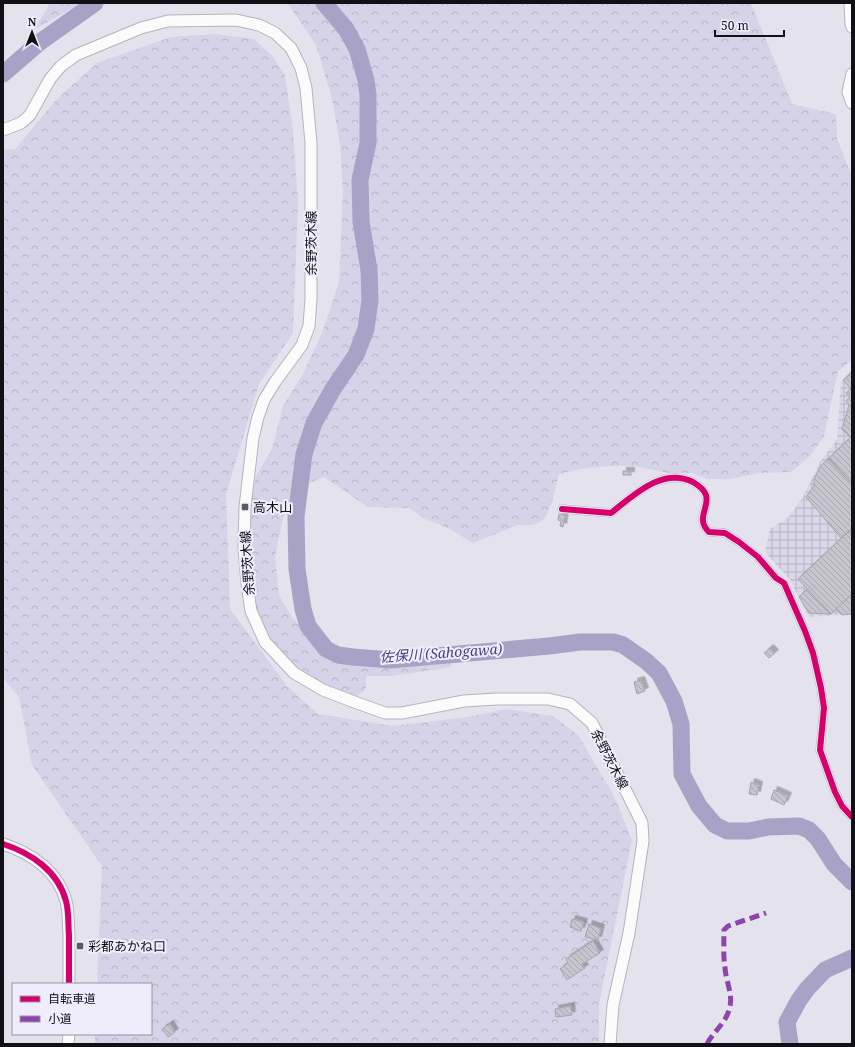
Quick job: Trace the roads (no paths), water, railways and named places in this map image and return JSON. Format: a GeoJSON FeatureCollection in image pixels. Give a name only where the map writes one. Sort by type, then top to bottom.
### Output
{"type":"FeatureCollection","features":[{"type":"Feature","properties":{"kind":"main road"},"geometry":{"type":"LineString","coordinates":[[850,3],[852,27]]}},
{"type":"Feature","properties":{"kind":"main road","name":"余野茨木線"},"geometry":{"type":"LineString","coordinates":[[3,130],[22,123],[30,115],[50,80],[61,66],[76,55],[141,28],[168,22],[236,20],[259,25],[275,33],[291,48],[301,68],[306,88],[311,143],[310,319],[302,345],[264,400],[253,438],[245,507],[245,555],[251,611],[265,642],[294,673],[323,690],[357,703],[385,712],[402,713],[464,701],[497,699],[548,699],[570,704],[592,723],[642,823],[643,841],[629,932],[613,1005],[610,1044]]}},
{"type":"Feature","properties":{"kind":"main road"},"geometry":{"type":"LineString","coordinates":[[852,74],[848,92],[852,103]]}},
{"type":"Feature","properties":{"kind":"main road"},"geometry":{"type":"LineString","coordinates":[[3,844],[16,848],[34,858],[48,869],[61,890],[66,901],[68,920],[69,983]]}},
{"type":"Feature","properties":{"kind":"street"},"geometry":{"type":"LineString","coordinates":[[562,509],[611,513],[639,491],[662,479],[687,479],[699,485],[706,493],[707,500],[703,511],[704,528],[708,532],[725,533],[739,542],[758,558],[776,578],[784,583],[810,646],[821,688],[824,708],[820,750],[835,792],[842,806],[852,816]]}},
{"type":"Feature","properties":{"kind":"waterway","name":"佐保川 (Sahogawa)"},"geometry":{"type":"LineString","coordinates":[[3,74],[40,42],[95,3]]}},
{"type":"Feature","properties":{"kind":"waterway","name":"佐保川 (Sahogawa)"},"geometry":{"type":"LineString","coordinates":[[324,3],[346,29],[357,49],[366,80],[368,95],[368,143],[360,180],[361,222],[369,270],[370,300],[366,329],[356,355],[333,389],[314,423],[304,454],[296,517],[297,569],[303,609],[308,626],[326,649],[338,655],[390,660],[580,642],[613,642],[623,645],[646,661],[659,673],[674,701],[681,724],[682,774],[699,806],[715,825],[727,831],[749,831],[768,827],[799,826],[809,830],[818,839],[834,864],[852,882]]}},
{"type":"Feature","properties":{"kind":"waterway","name":"佐保川 (Sahogawa)"},"geometry":{"type":"LineString","coordinates":[[790,1044],[787,1022],[799,1000],[825,970],[852,958]]}},
{"type":"Feature","properties":{"kind":"place","name":"高木山"},"geometry":{"type":"Point","coordinates":[245,507]}},
{"type":"Feature","properties":{"kind":"place","name":"彩都あかね口"},"geometry":{"type":"Point","coordinates":[80,946]}}]}
